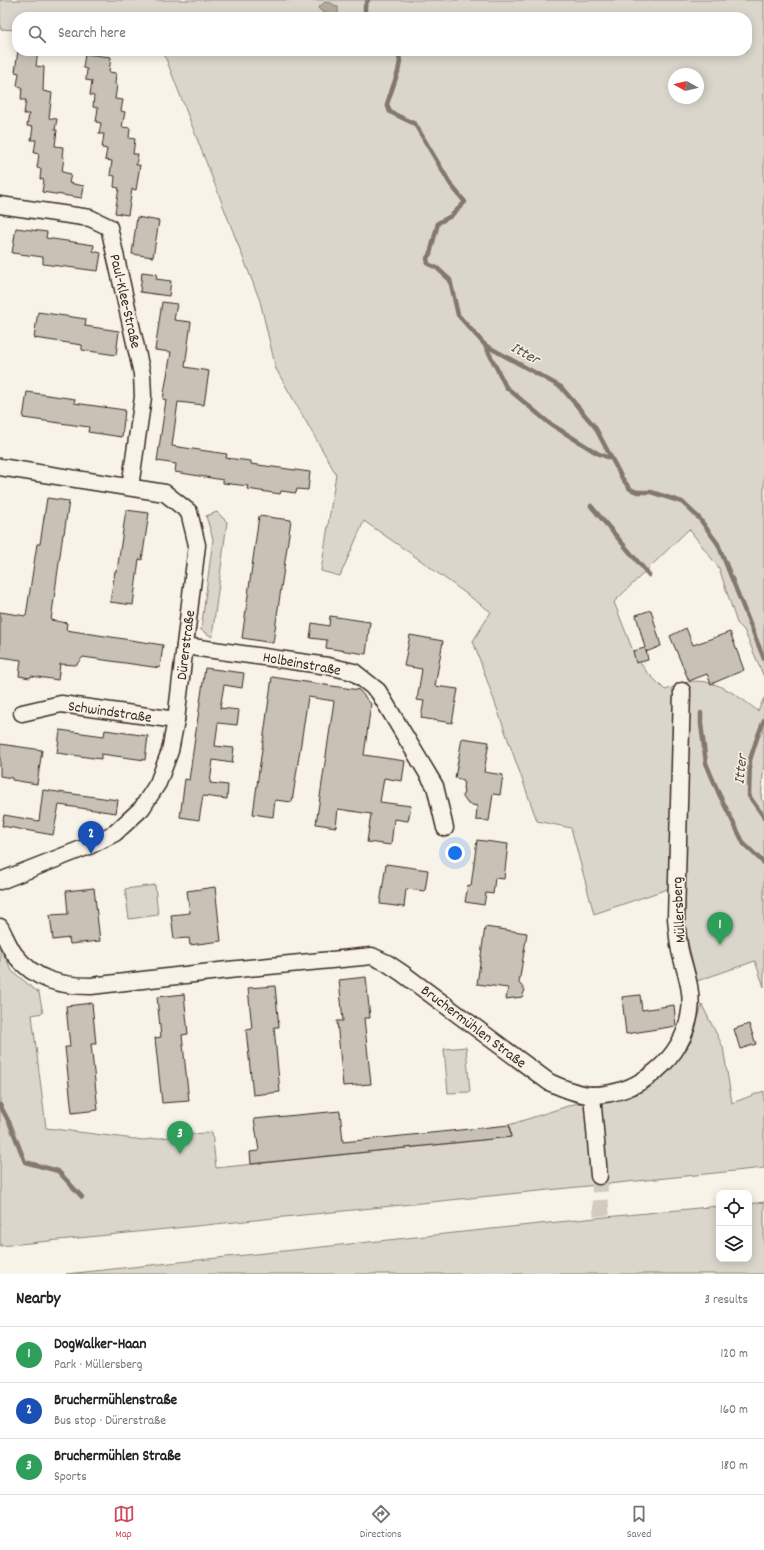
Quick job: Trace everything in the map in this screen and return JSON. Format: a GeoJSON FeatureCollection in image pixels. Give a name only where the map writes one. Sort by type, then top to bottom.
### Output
{"type":"FeatureCollection","features":[{"type":"Feature","properties":{"kind":"street","name":"Paul-Klee-Straße"},"geometry":{"type":"LineString","coordinates":[[0,205],[90,218],[109,227],[142,374],[143,398],[130,487]]}},
{"type":"Feature","properties":{"kind":"street","name":"Dürerstraße"},"geometry":{"type":"LineString","coordinates":[[0,467],[165,493],[189,512],[198,545],[176,720],[170,751],[158,783],[142,808],[115,833],[89,846],[0,881]]}},
{"type":"Feature","properties":{"kind":"street","name":"Holbeinstraße"},"geometry":{"type":"LineString","coordinates":[[185,646],[328,666],[354,672],[378,691],[435,786],[445,828]]}},
{"type":"Feature","properties":{"kind":"street","name":"Müllersberg"},"geometry":{"type":"LineString","coordinates":[[592,1095],[619,1091],[649,1078],[669,1059],[684,1036],[691,1011],[690,987],[680,950],[676,918],[682,691]]}},
{"type":"Feature","properties":{"kind":"street","name":"Schwindstraße"},"geometry":{"type":"LineString","coordinates":[[22,712],[61,704],[176,720]]}},
{"type":"Feature","properties":{"kind":"street","name":"Bruchermühlen Straße"},"geometry":{"type":"LineString","coordinates":[[0,927],[14,954],[27,968],[41,977],[70,986],[91,986],[235,969],[372,956],[387,963],[402,973],[549,1082],[567,1090],[592,1095]]}},
{"type":"Feature","properties":{"kind":"street"},"geometry":{"type":"LineString","coordinates":[[592,1095],[599,1176]]}},
{"type":"Feature","properties":{"kind":"shaded area"},"geometry":{"type":"Polygon","coordinates":[[[0,0],[764,0],[764,677],[744,630],[737,623],[719,568],[689,529],[614,602],[633,651],[646,671],[665,690],[688,682],[708,682],[726,689],[758,711],[764,698],[764,763],[761,799],[764,802],[764,987],[755,961],[697,981],[685,929],[685,883],[594,914],[571,828],[537,821],[473,641],[491,612],[364,521],[340,576],[321,571],[336,474],[276,369],[260,301],[165,56],[752,56],[752,12],[12,12],[12,30],[0,29],[0,0]]]}},
{"type":"Feature","properties":{"kind":"shaded area"},"geometry":{"type":"Polygon","coordinates":[[[325,2],[331,3],[338,7],[338,12],[322,12],[318,8],[325,2]]]}},
{"type":"Feature","properties":{"kind":"shaded area"},"geometry":{"type":"Polygon","coordinates":[[[217,512],[227,522],[212,637],[201,630],[213,539],[206,516],[217,512]]]}},
{"type":"Feature","properties":{"kind":"shaded area"},"geometry":{"type":"Polygon","coordinates":[[[155,885],[158,915],[129,919],[125,889],[155,885]]]}},
{"type":"Feature","properties":{"kind":"shaded area"},"geometry":{"type":"Polygon","coordinates":[[[0,947],[12,971],[39,993],[43,1013],[32,1015],[46,1128],[143,1140],[212,1132],[216,1168],[511,1137],[509,1125],[574,1104],[606,1100],[648,1089],[673,1066],[691,1042],[702,1005],[723,1047],[732,1103],[764,1091],[764,1168],[0,1246],[0,947]]]}},
{"type":"Feature","properties":{"kind":"shaded area"},"geometry":{"type":"Polygon","coordinates":[[[466,1047],[470,1092],[448,1093],[444,1049],[466,1047]]]}},
{"type":"Feature","properties":{"kind":"shaded area"},"geometry":{"type":"Polygon","coordinates":[[[764,1202],[764,1274],[66,1274],[716,1206],[716,1262],[752,1262],[752,1204],[764,1202]]]}},
{"type":"Feature","properties":{"kind":"building"},"geometry":{"type":"Polygon","coordinates":[[[17,56],[37,56],[36,66],[44,67],[43,91],[52,93],[49,118],[57,119],[55,146],[63,147],[62,157],[64,157],[62,172],[71,174],[69,183],[84,186],[82,198],[42,192],[44,180],[40,179],[41,169],[37,168],[39,154],[34,153],[36,140],[31,140],[33,127],[27,126],[29,114],[24,114],[26,100],[21,100],[22,87],[17,86],[19,73],[15,72],[17,56]]]}},
{"type":"Feature","properties":{"kind":"building"},"geometry":{"type":"Polygon","coordinates":[[[85,56],[111,57],[109,72],[116,73],[115,84],[117,85],[115,99],[123,100],[121,111],[125,112],[122,127],[130,128],[129,138],[135,139],[133,154],[138,154],[136,165],[140,165],[136,190],[132,189],[128,215],[115,213],[119,188],[114,187],[115,176],[110,175],[112,161],[105,160],[107,149],[102,148],[104,134],[99,134],[101,123],[96,122],[98,108],[93,107],[94,96],[90,95],[92,81],[86,80],[87,69],[83,68],[85,56]]]}},
{"type":"Feature","properties":{"kind":"building"},"geometry":{"type":"Polygon","coordinates":[[[137,217],[159,221],[153,257],[132,254],[137,217]]]}},
{"type":"Feature","properties":{"kind":"building"},"geometry":{"type":"Polygon","coordinates":[[[16,228],[47,232],[46,238],[94,245],[93,251],[101,253],[98,271],[43,264],[43,257],[12,253],[16,228]]]}},
{"type":"Feature","properties":{"kind":"building"},"geometry":{"type":"Polygon","coordinates":[[[142,272],[157,274],[156,279],[171,281],[169,296],[140,292],[142,272]]]}},
{"type":"Feature","properties":{"kind":"building"},"geometry":{"type":"Polygon","coordinates":[[[162,302],[177,304],[174,320],[191,322],[185,367],[209,371],[204,405],[178,402],[172,446],[227,454],[226,458],[251,461],[251,464],[310,472],[308,490],[297,489],[296,493],[281,491],[280,494],[247,489],[248,486],[223,483],[223,480],[175,472],[176,464],[157,461],[166,400],[163,399],[171,352],[155,350],[162,302]]]}},
{"type":"Feature","properties":{"kind":"building"},"geometry":{"type":"Polygon","coordinates":[[[38,312],[86,319],[85,326],[119,331],[116,355],[82,350],[82,345],[34,338],[38,312]]]}},
{"type":"Feature","properties":{"kind":"building"},"geometry":{"type":"Polygon","coordinates":[[[27,392],[75,399],[74,403],[125,410],[122,437],[88,432],[89,427],[23,418],[27,392]]]}},
{"type":"Feature","properties":{"kind":"building"},"geometry":{"type":"Polygon","coordinates":[[[47,498],[69,501],[51,620],[67,623],[66,630],[163,645],[160,668],[83,657],[76,665],[60,664],[58,680],[31,676],[30,678],[19,676],[21,660],[0,657],[0,612],[26,616],[37,544],[40,544],[47,498]]]}},
{"type":"Feature","properties":{"kind":"building"},"geometry":{"type":"Polygon","coordinates":[[[126,510],[149,513],[142,560],[139,559],[133,605],[110,602],[115,571],[117,571],[126,510]]]}},
{"type":"Feature","properties":{"kind":"building"},"geometry":{"type":"Polygon","coordinates":[[[259,516],[291,520],[273,643],[242,638],[259,516]]]}},
{"type":"Feature","properties":{"kind":"building"},"geometry":{"type":"Polygon","coordinates":[[[651,610],[661,646],[646,652],[648,660],[636,663],[633,651],[645,648],[636,615],[651,610]]]}},
{"type":"Feature","properties":{"kind":"building"},"geometry":{"type":"Polygon","coordinates":[[[330,616],[370,622],[366,654],[326,648],[327,640],[310,638],[312,623],[329,626],[330,616]]]}},
{"type":"Feature","properties":{"kind":"building"},"geometry":{"type":"Polygon","coordinates":[[[686,628],[693,645],[730,632],[744,670],[711,684],[707,674],[689,681],[670,636],[686,628]]]}},
{"type":"Feature","properties":{"kind":"building"},"geometry":{"type":"Polygon","coordinates":[[[410,635],[443,641],[435,686],[458,689],[452,723],[421,718],[424,701],[417,700],[422,669],[404,666],[410,635]]]}},
{"type":"Feature","properties":{"kind":"building"},"geometry":{"type":"Polygon","coordinates":[[[205,668],[244,673],[242,688],[224,685],[220,708],[239,710],[237,725],[218,723],[215,746],[234,748],[232,763],[213,760],[210,783],[228,785],[227,799],[203,796],[199,820],[180,817],[185,779],[189,780],[205,668]]]}},
{"type":"Feature","properties":{"kind":"building"},"geometry":{"type":"Polygon","coordinates":[[[272,677],[359,690],[371,704],[364,755],[405,761],[402,781],[384,778],[380,802],[411,806],[408,821],[394,819],[391,845],[367,842],[371,814],[338,809],[336,827],[316,824],[334,701],[308,697],[292,802],[275,800],[273,817],[253,814],[272,677]]]}},
{"type":"Feature","properties":{"kind":"building"},"geometry":{"type":"Polygon","coordinates":[[[60,730],[104,736],[105,730],[148,736],[145,760],[101,754],[101,759],[57,753],[60,730]]]}},
{"type":"Feature","properties":{"kind":"building"},"geometry":{"type":"Polygon","coordinates":[[[462,738],[489,742],[484,772],[503,775],[500,795],[493,794],[489,821],[476,820],[477,806],[468,804],[463,797],[464,780],[455,778],[462,738]]]}},
{"type":"Feature","properties":{"kind":"building"},"geometry":{"type":"Polygon","coordinates":[[[0,744],[42,750],[37,784],[12,780],[12,778],[0,776],[0,744]]]}},
{"type":"Feature","properties":{"kind":"building"},"geometry":{"type":"Polygon","coordinates":[[[43,790],[118,800],[116,813],[59,805],[53,835],[2,826],[4,815],[39,821],[43,790]]]}},
{"type":"Feature","properties":{"kind":"building"},"geometry":{"type":"Polygon","coordinates":[[[477,840],[508,844],[504,879],[495,878],[493,894],[486,893],[484,905],[465,902],[468,885],[471,886],[477,840]]]}},
{"type":"Feature","properties":{"kind":"building"},"geometry":{"type":"Polygon","coordinates":[[[386,864],[428,870],[425,891],[406,889],[404,907],[380,904],[386,864]]]}},
{"type":"Feature","properties":{"kind":"building"},"geometry":{"type":"Polygon","coordinates":[[[215,887],[221,941],[190,945],[189,938],[174,939],[171,915],[190,913],[187,891],[215,887]]]}},
{"type":"Feature","properties":{"kind":"building"},"geometry":{"type":"Polygon","coordinates":[[[94,888],[100,941],[70,944],[69,938],[53,940],[50,915],[68,914],[66,891],[94,888]]]}},
{"type":"Feature","properties":{"kind":"building"},"geometry":{"type":"Polygon","coordinates":[[[485,927],[527,933],[519,983],[525,990],[522,997],[506,999],[508,988],[477,984],[485,927]]]}},
{"type":"Feature","properties":{"kind":"building"},"geometry":{"type":"Polygon","coordinates":[[[366,977],[370,1018],[364,1018],[371,1084],[343,1086],[337,1021],[343,1021],[339,980],[366,977]]]}},
{"type":"Feature","properties":{"kind":"building"},"geometry":{"type":"Polygon","coordinates":[[[275,986],[279,1027],[274,1027],[280,1092],[253,1095],[246,1030],[252,1029],[248,988],[275,986]]]}},
{"type":"Feature","properties":{"kind":"building"},"geometry":{"type":"Polygon","coordinates":[[[184,994],[188,1034],[182,1035],[189,1101],[162,1103],[155,1038],[161,1037],[157,997],[184,994]]]}},
{"type":"Feature","properties":{"kind":"building"},"geometry":{"type":"Polygon","coordinates":[[[640,995],[642,1010],[674,1005],[676,1026],[626,1034],[622,997],[640,995]]]}},
{"type":"Feature","properties":{"kind":"building"},"geometry":{"type":"Polygon","coordinates":[[[92,1003],[96,1044],[91,1044],[98,1110],[72,1113],[65,1047],[70,1047],[66,1006],[92,1003]]]}},
{"type":"Feature","properties":{"kind":"building"},"geometry":{"type":"Polygon","coordinates":[[[749,1024],[756,1044],[740,1049],[734,1029],[749,1024]]]}},
{"type":"Feature","properties":{"kind":"building"},"geometry":{"type":"Polygon","coordinates":[[[340,1111],[343,1142],[509,1125],[511,1137],[251,1164],[250,1152],[259,1151],[254,1119],[340,1111]]]}},
{"type":"Feature","properties":{"kind":"waterway","name":"Itter"},"geometry":{"type":"LineString","coordinates":[[365,12],[365,6],[368,0]]}},
{"type":"Feature","properties":{"kind":"waterway","name":"Itter"},"geometry":{"type":"LineString","coordinates":[[399,56],[400,61],[398,72],[387,104],[390,112],[415,124],[451,185],[465,202],[451,216],[438,223],[430,254],[427,258],[428,264],[437,268],[450,280],[458,315],[485,345],[561,387],[595,427],[622,478],[630,489],[637,492],[651,492],[682,502],[699,518],[718,544],[764,659]]}},
{"type":"Feature","properties":{"kind":"waterway"},"geometry":{"type":"LineString","coordinates":[[485,345],[506,387],[549,423],[597,453],[612,459]]}},
{"type":"Feature","properties":{"kind":"waterway"},"geometry":{"type":"LineString","coordinates":[[591,506],[649,575]]}},
{"type":"Feature","properties":{"kind":"waterway"},"geometry":{"type":"LineString","coordinates":[[701,713],[706,763],[719,794],[744,844],[764,863]]}},
{"type":"Feature","properties":{"kind":"waterway","name":"Itter"},"geometry":{"type":"LineString","coordinates":[[764,720],[750,760],[749,796],[764,817]]}},
{"type":"Feature","properties":{"kind":"waterway"},"geometry":{"type":"LineString","coordinates":[[0,1105],[10,1124],[25,1162],[58,1171],[82,1197]]}},
{"type":"Feature","properties":{"kind":"tunnel"},"geometry":{"type":"LineString","coordinates":[[599,1176],[602,1222]]}},
{"type":"Feature","properties":{"kind":"place","name":"Bruchermühlenstraße"},"geometry":{"type":"Point","coordinates":[91,854]}},
{"type":"Feature","properties":{"kind":"place","name":"DogWalker-Haan"},"geometry":{"type":"Point","coordinates":[720,945]}},
{"type":"Feature","properties":{"kind":"place","name":"Bruchermühlen Straße"},"geometry":{"type":"Point","coordinates":[180,1154]}}]}
